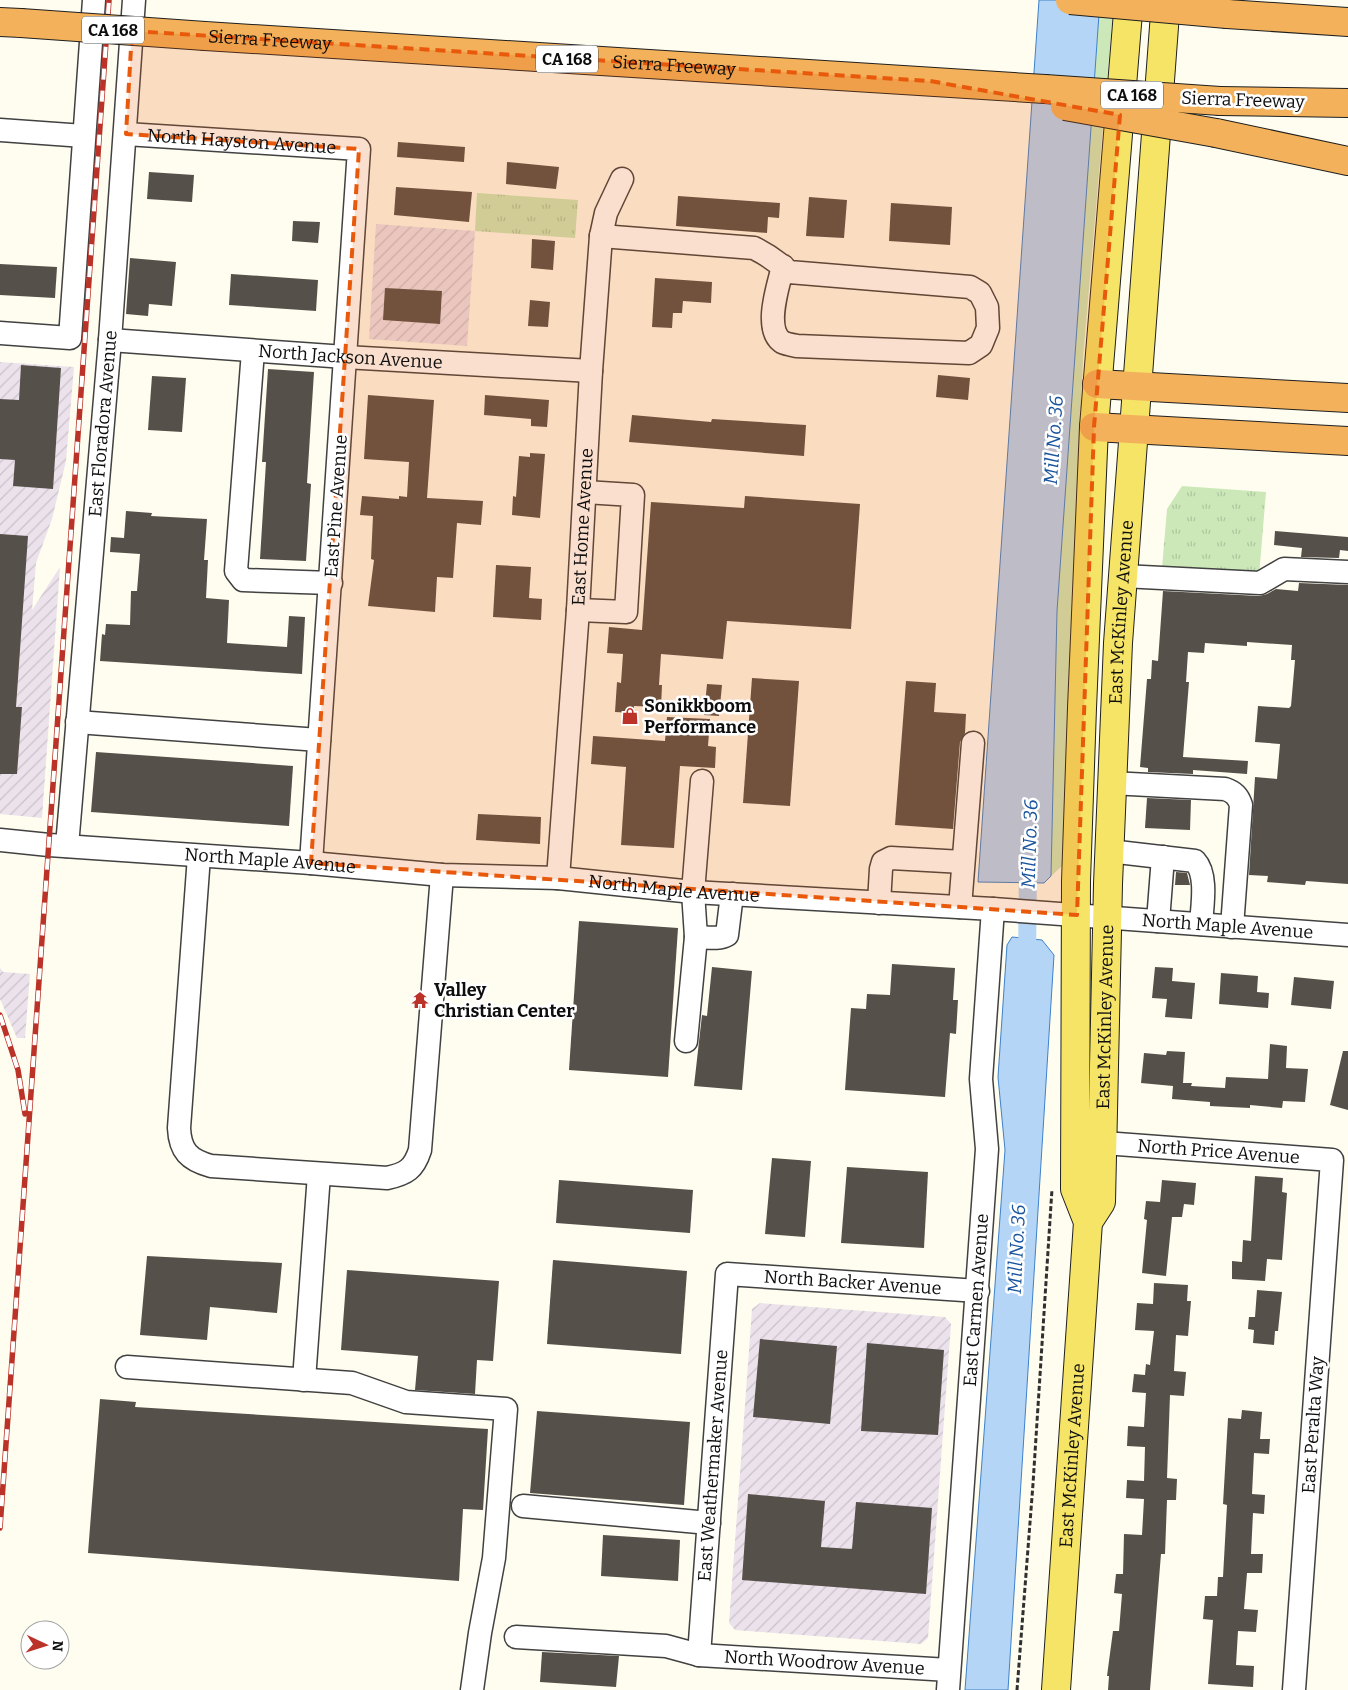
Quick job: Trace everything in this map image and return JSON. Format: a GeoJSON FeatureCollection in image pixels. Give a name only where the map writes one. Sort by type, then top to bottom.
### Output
{"type":"FeatureCollection","features":[{"type":"Feature","properties":{"kind":"highway"},"geometry":{"type":"LineString","coordinates":[[1070,0],[1227,14],[1348,22]]}},
{"type":"Feature","properties":{"kind":"highway","name":"Sierra Freeway"},"geometry":{"type":"LineString","coordinates":[[10,23],[930,81],[1044,96],[1348,103]]}},
{"type":"Feature","properties":{"kind":"highway"},"geometry":{"type":"LineString","coordinates":[[1044,96],[1348,161]]}},
{"type":"Feature","properties":{"kind":"highway"},"geometry":{"type":"LineString","coordinates":[[1097,384],[1348,398]]}},
{"type":"Feature","properties":{"kind":"highway"},"geometry":{"type":"LineString","coordinates":[[1094,427],[1348,441]]}},
{"type":"Feature","properties":{"kind":"main road","name":"East McKinley Avenue"},"geometry":{"type":"LineString","coordinates":[[1056,1690],[1088,1222],[1075,1189],[1064,914],[1082,708],[1097,384],[1129,0]]}},
{"type":"Feature","properties":{"kind":"main road","name":"East McKinley Avenue"},"geometry":{"type":"LineString","coordinates":[[1088,1222],[1101,1202],[1104,1144],[1109,851],[1123,576],[1166,0]]}},
{"type":"Feature","properties":{"kind":"street"},"geometry":{"type":"LineString","coordinates":[[0,333],[70,338],[94,0]]}},
{"type":"Feature","properties":{"kind":"street","name":"East Floradora Avenue"},"geometry":{"type":"LineString","coordinates":[[67,846],[110,340],[134,0]]}},
{"type":"Feature","properties":{"kind":"street"},"geometry":{"type":"LineString","coordinates":[[0,130],[84,136]]}},
{"type":"Feature","properties":{"kind":"street","name":"North Hayston Avenue"},"geometry":{"type":"LineString","coordinates":[[126,134],[359,149]]}},
{"type":"Feature","properties":{"kind":"street","name":"East Pine Avenue"},"geometry":{"type":"LineString","coordinates":[[311,863],[359,149]]}},
{"type":"Feature","properties":{"kind":"street","name":"East Home Avenue"},"geometry":{"type":"LineString","coordinates":[[558,878],[578,610],[591,371],[601,236],[606,213],[622,179]]}},
{"type":"Feature","properties":{"kind":"street"},"geometry":{"type":"LineString","coordinates":[[601,236],[754,248],[776,260],[783,266],[789,272],[970,286],[980,293],[987,306],[988,328],[981,345],[969,353],[797,346],[783,343],[777,337],[774,325],[774,297],[783,266]]}},
{"type":"Feature","properties":{"kind":"street","name":"North Jackson Avenue"},"geometry":{"type":"LineString","coordinates":[[110,340],[345,357],[591,371]]}},
{"type":"Feature","properties":{"kind":"street"},"geometry":{"type":"LineString","coordinates":[[253,350],[236,571],[243,580],[331,584]]}},
{"type":"Feature","properties":{"kind":"street"},"geometry":{"type":"LineString","coordinates":[[578,610],[626,612],[633,495],[585,492]]}},
{"type":"Feature","properties":{"kind":"street"},"geometry":{"type":"LineString","coordinates":[[1123,576],[1260,583],[1284,569],[1348,572]]}},
{"type":"Feature","properties":{"kind":"street"},"geometry":{"type":"LineString","coordinates":[[77,722],[319,740]]}},
{"type":"Feature","properties":{"kind":"street"},"geometry":{"type":"LineString","coordinates":[[960,907],[973,743]]}},
{"type":"Feature","properties":{"kind":"street"},"geometry":{"type":"LineString","coordinates":[[686,1041],[696,937],[693,892],[702,781]]}},
{"type":"Feature","properties":{"kind":"street"},"geometry":{"type":"LineString","coordinates":[[1112,783],[1225,789],[1233,792],[1241,805],[1232,927]]}},
{"type":"Feature","properties":{"kind":"street","name":"North Maple Avenue"},"geometry":{"type":"LineString","coordinates":[[0,840],[311,863],[442,875],[558,878],[693,892],[993,909],[1348,935]]}},
{"type":"Feature","properties":{"kind":"street"},"geometry":{"type":"LineString","coordinates":[[1109,851],[1196,861],[1203,874],[1201,924]]}},
{"type":"Feature","properties":{"kind":"street"},"geometry":{"type":"LineString","coordinates":[[199,856],[180,1139],[189,1157],[211,1166],[388,1178],[408,1171],[416,1162],[420,1150],[442,875]]}},
{"type":"Feature","properties":{"kind":"street"},"geometry":{"type":"LineString","coordinates":[[1158,921],[1163,857]]}},
{"type":"Feature","properties":{"kind":"street"},"geometry":{"type":"LineString","coordinates":[[879,903],[881,869],[884,862],[891,858],[963,862]]}},
{"type":"Feature","properties":{"kind":"street"},"geometry":{"type":"LineString","coordinates":[[696,937],[725,937],[732,894]]}},
{"type":"Feature","properties":{"kind":"street","name":"East Carmen Avenue"},"geometry":{"type":"LineString","coordinates":[[948,1680],[988,1149],[981,1079],[993,909]]}},
{"type":"Feature","properties":{"kind":"street","name":"North Price Avenue"},"geometry":{"type":"LineString","coordinates":[[1104,1144],[1332,1160]]}},
{"type":"Feature","properties":{"kind":"street","name":"East Peralta Way"},"geometry":{"type":"LineString","coordinates":[[1294,1690],[1332,1160]]}},
{"type":"Feature","properties":{"kind":"street"},"geometry":{"type":"LineString","coordinates":[[304,1380],[319,1174]]}},
{"type":"Feature","properties":{"kind":"street","name":"North Backer Avenue"},"geometry":{"type":"LineString","coordinates":[[727,1274],[978,1291]]}},
{"type":"Feature","properties":{"kind":"street","name":"East Weathermaker Avenue"},"geometry":{"type":"LineString","coordinates":[[700,1656],[727,1274]]}},
{"type":"Feature","properties":{"kind":"street"},"geometry":{"type":"LineString","coordinates":[[127,1367],[352,1383],[406,1402],[506,1409],[494,1558],[472,1690]]}},
{"type":"Feature","properties":{"kind":"street"},"geometry":{"type":"LineString","coordinates":[[523,1506],[709,1523]]}},
{"type":"Feature","properties":{"kind":"street","name":"North Woodrow Avenue"},"geometry":{"type":"LineString","coordinates":[[516,1637],[666,1646],[700,1656],[948,1680]]}},
{"type":"Feature","properties":{"kind":"path"},"geometry":{"type":"LineString","coordinates":[[1017,1690],[1033,1484],[1052,1182]]}},
{"type":"Feature","properties":{"kind":"highlighted area"},"geometry":{"type":"Polygon","coordinates":[[[132,31],[930,81],[1120,115],[1094,427],[1077,915],[311,863],[359,149],[126,134],[132,31]]]}},
{"type":"Feature","properties":{"kind":"shaded area"},"geometry":{"type":"Polygon","coordinates":[[[376,224],[475,231],[467,346],[369,339],[376,224]]]}},
{"type":"Feature","properties":{"kind":"shaded area"},"geometry":{"type":"Polygon","coordinates":[[[0,362],[74,367],[66,461],[52,519],[36,563],[32,610],[60,567],[42,818],[0,814],[0,362]]]}},
{"type":"Feature","properties":{"kind":"shaded area"},"geometry":{"type":"Polygon","coordinates":[[[0,968],[3,972],[30,974],[25,1038],[17,1038],[0,999],[0,968]]]}},
{"type":"Feature","properties":{"kind":"shaded area"},"geometry":{"type":"Polygon","coordinates":[[[760,1303],[945,1317],[951,1324],[928,1638],[921,1644],[735,1630],[729,1623],[752,1309],[760,1303]]]}},
{"type":"Feature","properties":{"kind":"green space"},"geometry":{"type":"Polygon","coordinates":[[[1100,0],[1114,0],[1083,358],[1062,866],[1051,876],[1057,611],[1100,0]]]}},
{"type":"Feature","properties":{"kind":"green space"},"geometry":{"type":"Polygon","coordinates":[[[477,193],[578,200],[575,238],[475,231],[477,193]]]}},
{"type":"Feature","properties":{"kind":"green space"},"geometry":{"type":"Polygon","coordinates":[[[1182,486],[1266,492],[1259,576],[1162,568],[1167,509],[1182,486]]]}},
{"type":"Feature","properties":{"kind":"water"},"geometry":{"type":"Polygon","coordinates":[[[1039,0],[1100,0],[1057,611],[1051,876],[1044,883],[978,882],[1039,0]]]}},
{"type":"Feature","properties":{"kind":"water"},"geometry":{"type":"Polygon","coordinates":[[[1012,937],[1042,940],[1054,955],[1008,1690],[965,1690],[1005,1150],[998,1077],[1007,945],[1012,937]]]}},
{"type":"Feature","properties":{"kind":"building"},"geometry":{"type":"Polygon","coordinates":[[[398,142],[465,147],[464,162],[397,157],[398,142]]]}},
{"type":"Feature","properties":{"kind":"building"},"geometry":{"type":"Polygon","coordinates":[[[507,162],[559,167],[556,189],[506,184],[507,162]]]}},
{"type":"Feature","properties":{"kind":"building"},"geometry":{"type":"Polygon","coordinates":[[[149,172],[194,175],[192,202],[147,199],[149,172]]]}},
{"type":"Feature","properties":{"kind":"building"},"geometry":{"type":"Polygon","coordinates":[[[396,187],[472,192],[469,222],[394,215],[396,187]]]}},
{"type":"Feature","properties":{"kind":"building"},"geometry":{"type":"Polygon","coordinates":[[[678,196],[780,203],[779,218],[768,217],[767,233],[676,226],[678,196]]]}},
{"type":"Feature","properties":{"kind":"building"},"geometry":{"type":"Polygon","coordinates":[[[809,197],[847,200],[844,238],[806,236],[809,197]]]}},
{"type":"Feature","properties":{"kind":"building"},"geometry":{"type":"Polygon","coordinates":[[[891,203],[952,207],[950,245],[889,241],[891,203]]]}},
{"type":"Feature","properties":{"kind":"building"},"geometry":{"type":"Polygon","coordinates":[[[293,221],[320,222],[318,243],[292,241],[293,221]]]}},
{"type":"Feature","properties":{"kind":"building"},"geometry":{"type":"Polygon","coordinates":[[[532,239],[555,241],[553,270],[531,268],[532,239]]]}},
{"type":"Feature","properties":{"kind":"building"},"geometry":{"type":"Polygon","coordinates":[[[130,258],[176,262],[172,306],[149,304],[148,316],[126,314],[130,258]]]}},
{"type":"Feature","properties":{"kind":"building"},"geometry":{"type":"Polygon","coordinates":[[[0,264],[57,267],[55,298],[0,295],[0,264]]]}},
{"type":"Feature","properties":{"kind":"building"},"geometry":{"type":"Polygon","coordinates":[[[231,274],[318,280],[316,311],[229,305],[231,274]]]}},
{"type":"Feature","properties":{"kind":"building"},"geometry":{"type":"Polygon","coordinates":[[[655,278],[712,282],[711,303],[683,301],[682,313],[673,313],[672,328],[652,327],[655,278]]]}},
{"type":"Feature","properties":{"kind":"building"},"geometry":{"type":"Polygon","coordinates":[[[385,288],[442,291],[440,324],[383,320],[385,288]]]}},
{"type":"Feature","properties":{"kind":"building"},"geometry":{"type":"Polygon","coordinates":[[[530,300],[550,302],[548,327],[528,326],[530,300]]]}},
{"type":"Feature","properties":{"kind":"building"},"geometry":{"type":"Polygon","coordinates":[[[21,365],[61,368],[53,489],[13,486],[15,460],[0,459],[0,399],[19,400],[21,365]]]}},
{"type":"Feature","properties":{"kind":"building"},"geometry":{"type":"Polygon","coordinates":[[[268,369],[314,372],[307,483],[311,484],[306,561],[260,559],[266,462],[262,462],[268,369]]]}},
{"type":"Feature","properties":{"kind":"building"},"geometry":{"type":"Polygon","coordinates":[[[938,375],[970,378],[968,400],[936,397],[938,375]]]}},
{"type":"Feature","properties":{"kind":"building"},"geometry":{"type":"Polygon","coordinates":[[[152,376],[186,378],[182,432],[148,430],[152,376]]]}},
{"type":"Feature","properties":{"kind":"building"},"geometry":{"type":"Polygon","coordinates":[[[368,395],[434,400],[427,498],[483,501],[481,525],[457,523],[453,578],[437,577],[435,612],[368,606],[374,560],[371,559],[373,516],[360,515],[362,496],[399,499],[399,496],[407,497],[409,462],[364,459],[368,395]]]}},
{"type":"Feature","properties":{"kind":"building"},"geometry":{"type":"Polygon","coordinates":[[[485,395],[549,400],[547,427],[531,426],[531,419],[484,415],[485,395]]]}},
{"type":"Feature","properties":{"kind":"building"},"geometry":{"type":"Polygon","coordinates":[[[632,415],[711,422],[712,419],[806,425],[804,456],[629,442],[632,415]]]}},
{"type":"Feature","properties":{"kind":"building"},"geometry":{"type":"Polygon","coordinates":[[[530,453],[545,454],[540,518],[512,515],[513,496],[516,497],[519,456],[530,457],[530,453]]]}},
{"type":"Feature","properties":{"kind":"building"},"geometry":{"type":"Polygon","coordinates":[[[745,496],[860,504],[851,629],[727,621],[723,659],[661,654],[659,685],[662,685],[661,707],[634,706],[633,713],[615,712],[617,682],[621,683],[623,654],[607,653],[609,627],[642,630],[651,502],[744,508],[745,496]]]}},
{"type":"Feature","properties":{"kind":"building"},"geometry":{"type":"Polygon","coordinates":[[[126,511],[152,513],[151,516],[207,519],[204,560],[208,560],[206,598],[229,600],[227,643],[287,647],[289,616],[305,617],[302,674],[100,661],[102,634],[105,635],[106,624],[130,625],[131,591],[137,591],[140,554],[110,552],[111,537],[124,538],[126,511]]]}},
{"type":"Feature","properties":{"kind":"building"},"geometry":{"type":"Polygon","coordinates":[[[1275,531],[1348,537],[1348,551],[1340,550],[1339,558],[1301,557],[1302,548],[1274,545],[1275,531]]]}},
{"type":"Feature","properties":{"kind":"building"},"geometry":{"type":"Polygon","coordinates":[[[0,534],[28,536],[16,707],[22,707],[17,774],[0,774],[0,534]]]}},
{"type":"Feature","properties":{"kind":"building"},"geometry":{"type":"Polygon","coordinates":[[[496,565],[531,567],[529,598],[542,599],[541,620],[493,617],[496,565]]]}},
{"type":"Feature","properties":{"kind":"building"},"geometry":{"type":"Polygon","coordinates":[[[1299,583],[1348,585],[1348,884],[1306,881],[1305,885],[1267,882],[1268,876],[1249,875],[1255,777],[1277,779],[1280,744],[1255,742],[1258,706],[1289,708],[1291,706],[1295,660],[1291,660],[1292,645],[1247,642],[1247,646],[1205,643],[1204,653],[1188,652],[1186,682],[1189,682],[1183,757],[1248,761],[1247,774],[1193,770],[1193,774],[1148,772],[1148,768],[1140,767],[1147,679],[1151,679],[1152,660],[1158,661],[1163,591],[1259,596],[1276,589],[1298,591],[1299,583]]]}},
{"type":"Feature","properties":{"kind":"building"},"geometry":{"type":"Polygon","coordinates":[[[752,678],[799,681],[790,806],[743,803],[752,678]]]}},
{"type":"Feature","properties":{"kind":"building"},"geometry":{"type":"Polygon","coordinates":[[[906,681],[936,683],[934,712],[966,714],[965,733],[960,742],[953,829],[895,825],[906,681]]]}},
{"type":"Feature","properties":{"kind":"building"},"geometry":{"type":"Polygon","coordinates":[[[707,684],[722,685],[719,716],[704,715],[707,684]]]}},
{"type":"Feature","properties":{"kind":"building"},"geometry":{"type":"Polygon","coordinates":[[[667,717],[710,719],[708,746],[716,747],[715,768],[680,766],[674,848],[621,845],[626,767],[591,764],[593,736],[665,741],[667,717]]]}},
{"type":"Feature","properties":{"kind":"building"},"geometry":{"type":"Polygon","coordinates":[[[96,752],[293,766],[289,826],[91,812],[96,752]]]}},
{"type":"Feature","properties":{"kind":"building"},"geometry":{"type":"Polygon","coordinates":[[[1147,798],[1191,800],[1190,830],[1145,828],[1147,798]]]}},
{"type":"Feature","properties":{"kind":"building"},"geometry":{"type":"Polygon","coordinates":[[[478,814],[541,817],[540,844],[476,840],[478,814]]]}},
{"type":"Feature","properties":{"kind":"building"},"geometry":{"type":"Polygon","coordinates":[[[1176,872],[1187,873],[1190,885],[1175,885],[1176,872]]]}},
{"type":"Feature","properties":{"kind":"building"},"geometry":{"type":"Polygon","coordinates":[[[579,921],[678,928],[668,1077],[569,1070],[579,921]]]}},
{"type":"Feature","properties":{"kind":"building"},"geometry":{"type":"Polygon","coordinates":[[[892,964],[955,968],[953,1000],[958,1000],[956,1034],[950,1033],[945,1097],[845,1090],[851,1008],[866,1009],[867,994],[890,995],[892,964]]]}},
{"type":"Feature","properties":{"kind":"building"},"geometry":{"type":"Polygon","coordinates":[[[712,967],[752,971],[742,1090],[694,1086],[702,1015],[707,1016],[712,967]]]}},
{"type":"Feature","properties":{"kind":"building"},"geometry":{"type":"Polygon","coordinates":[[[1155,967],[1173,968],[1172,981],[1195,983],[1192,1019],[1165,1017],[1167,999],[1152,998],[1155,967]]]}},
{"type":"Feature","properties":{"kind":"building"},"geometry":{"type":"Polygon","coordinates":[[[1221,973],[1258,976],[1257,992],[1269,993],[1268,1008],[1219,1004],[1221,973]]]}},
{"type":"Feature","properties":{"kind":"building"},"geometry":{"type":"Polygon","coordinates":[[[1294,977],[1334,981],[1331,1009],[1291,1005],[1294,977]]]}},
{"type":"Feature","properties":{"kind":"building"},"geometry":{"type":"Polygon","coordinates":[[[1270,1044],[1287,1046],[1286,1068],[1308,1069],[1305,1102],[1283,1101],[1282,1108],[1250,1105],[1250,1108],[1210,1106],[1210,1102],[1172,1099],[1173,1086],[1141,1083],[1144,1053],[1166,1055],[1167,1051],[1185,1052],[1183,1083],[1192,1083],[1191,1086],[1225,1088],[1226,1077],[1268,1079],[1270,1044]]]}},
{"type":"Feature","properties":{"kind":"building"},"geometry":{"type":"Polygon","coordinates":[[[1343,1051],[1348,1051],[1348,1110],[1330,1105],[1343,1051]]]}},
{"type":"Feature","properties":{"kind":"building"},"geometry":{"type":"Polygon","coordinates":[[[772,1158],[811,1161],[805,1237],[765,1234],[772,1158]]]}},
{"type":"Feature","properties":{"kind":"building"},"geometry":{"type":"Polygon","coordinates":[[[847,1167],[928,1172],[924,1248],[841,1243],[847,1167]]]}},
{"type":"Feature","properties":{"kind":"building"},"geometry":{"type":"Polygon","coordinates":[[[1255,1176],[1283,1178],[1282,1192],[1287,1193],[1282,1260],[1267,1259],[1265,1281],[1232,1279],[1232,1261],[1242,1262],[1243,1240],[1251,1241],[1255,1176]]]}},
{"type":"Feature","properties":{"kind":"building"},"geometry":{"type":"Polygon","coordinates":[[[559,1180],[693,1190],[690,1233],[556,1223],[559,1180]]]}},
{"type":"Feature","properties":{"kind":"building"},"geometry":{"type":"Polygon","coordinates":[[[1162,1180],[1196,1183],[1194,1205],[1184,1204],[1182,1217],[1172,1217],[1166,1276],[1142,1273],[1147,1220],[1144,1219],[1146,1201],[1160,1202],[1162,1180]]]}},
{"type":"Feature","properties":{"kind":"building"},"geometry":{"type":"Polygon","coordinates":[[[147,1256],[282,1263],[277,1313],[210,1307],[207,1340],[140,1335],[147,1256]]]}},
{"type":"Feature","properties":{"kind":"building"},"geometry":{"type":"Polygon","coordinates":[[[553,1260],[687,1271],[681,1354],[547,1344],[553,1260]]]}},
{"type":"Feature","properties":{"kind":"building"},"geometry":{"type":"Polygon","coordinates":[[[347,1270],[499,1281],[493,1361],[477,1360],[475,1394],[415,1390],[418,1356],[341,1350],[347,1270]]]}},
{"type":"Feature","properties":{"kind":"building"},"geometry":{"type":"Polygon","coordinates":[[[1154,1283],[1188,1285],[1187,1301],[1191,1301],[1188,1336],[1176,1335],[1174,1371],[1186,1372],[1184,1396],[1170,1395],[1167,1478],[1177,1479],[1176,1500],[1167,1500],[1165,1554],[1161,1554],[1150,1690],[1108,1690],[1109,1676],[1107,1676],[1113,1631],[1119,1631],[1122,1594],[1114,1593],[1116,1574],[1123,1574],[1124,1534],[1142,1535],[1144,1499],[1126,1498],[1127,1480],[1144,1481],[1145,1447],[1127,1446],[1128,1426],[1144,1427],[1146,1393],[1132,1392],[1134,1374],[1145,1375],[1146,1364],[1150,1365],[1154,1331],[1135,1330],[1137,1303],[1153,1304],[1154,1283]]]}},
{"type":"Feature","properties":{"kind":"building"},"geometry":{"type":"Polygon","coordinates":[[[1257,1290],[1282,1292],[1278,1331],[1275,1331],[1274,1345],[1253,1343],[1254,1330],[1248,1329],[1249,1317],[1255,1317],[1257,1290]]]}},
{"type":"Feature","properties":{"kind":"building"},"geometry":{"type":"Polygon","coordinates":[[[760,1339],[837,1346],[830,1424],[753,1417],[760,1339]]]}},
{"type":"Feature","properties":{"kind":"building"},"geometry":{"type":"Polygon","coordinates":[[[867,1343],[944,1350],[938,1435],[861,1431],[867,1343]]]}},
{"type":"Feature","properties":{"kind":"building"},"geometry":{"type":"Polygon","coordinates":[[[100,1399],[136,1402],[135,1407],[488,1429],[483,1510],[463,1509],[459,1581],[88,1553],[100,1399]]]}},
{"type":"Feature","properties":{"kind":"building"},"geometry":{"type":"Polygon","coordinates":[[[1242,1410],[1262,1412],[1260,1439],[1270,1439],[1269,1454],[1254,1453],[1252,1494],[1265,1495],[1264,1514],[1253,1513],[1251,1554],[1263,1554],[1262,1573],[1247,1573],[1244,1609],[1258,1610],[1256,1632],[1238,1631],[1236,1665],[1254,1666],[1253,1687],[1208,1684],[1213,1620],[1203,1619],[1205,1596],[1217,1596],[1218,1577],[1223,1577],[1227,1505],[1223,1504],[1228,1418],[1241,1419],[1242,1410]]]}},
{"type":"Feature","properties":{"kind":"building"},"geometry":{"type":"Polygon","coordinates":[[[537,1411],[690,1422],[684,1505],[530,1493],[537,1411]]]}},
{"type":"Feature","properties":{"kind":"building"},"geometry":{"type":"Polygon","coordinates":[[[748,1494],[825,1501],[821,1547],[852,1549],[856,1502],[932,1508],[926,1594],[742,1580],[748,1494]]]}},
{"type":"Feature","properties":{"kind":"building"},"geometry":{"type":"Polygon","coordinates":[[[603,1535],[680,1540],[678,1581],[601,1576],[603,1535]]]}},
{"type":"Feature","properties":{"kind":"building"},"geometry":{"type":"Polygon","coordinates":[[[542,1652],[619,1656],[616,1687],[540,1682],[542,1652]]]}},
{"type":"Feature","properties":{"kind":"waterway","name":"Mill No. 36"},"geometry":{"type":"LineString","coordinates":[[1027,963],[1028,859]]}},
{"type":"Feature","properties":{"kind":"railway"},"geometry":{"type":"LineString","coordinates":[[0,1528],[109,0]]}},
{"type":"Feature","properties":{"kind":"railway"},"geometry":{"type":"LineString","coordinates":[[0,1015],[18,1070],[25,1114]]}},
{"type":"Feature","properties":{"kind":"place","name":"Sonikkboom Performance"},"geometry":{"type":"Point","coordinates":[630,716]}},
{"type":"Feature","properties":{"kind":"place","name":"Valley Christian Center"},"geometry":{"type":"Point","coordinates":[420,1000]}}]}
